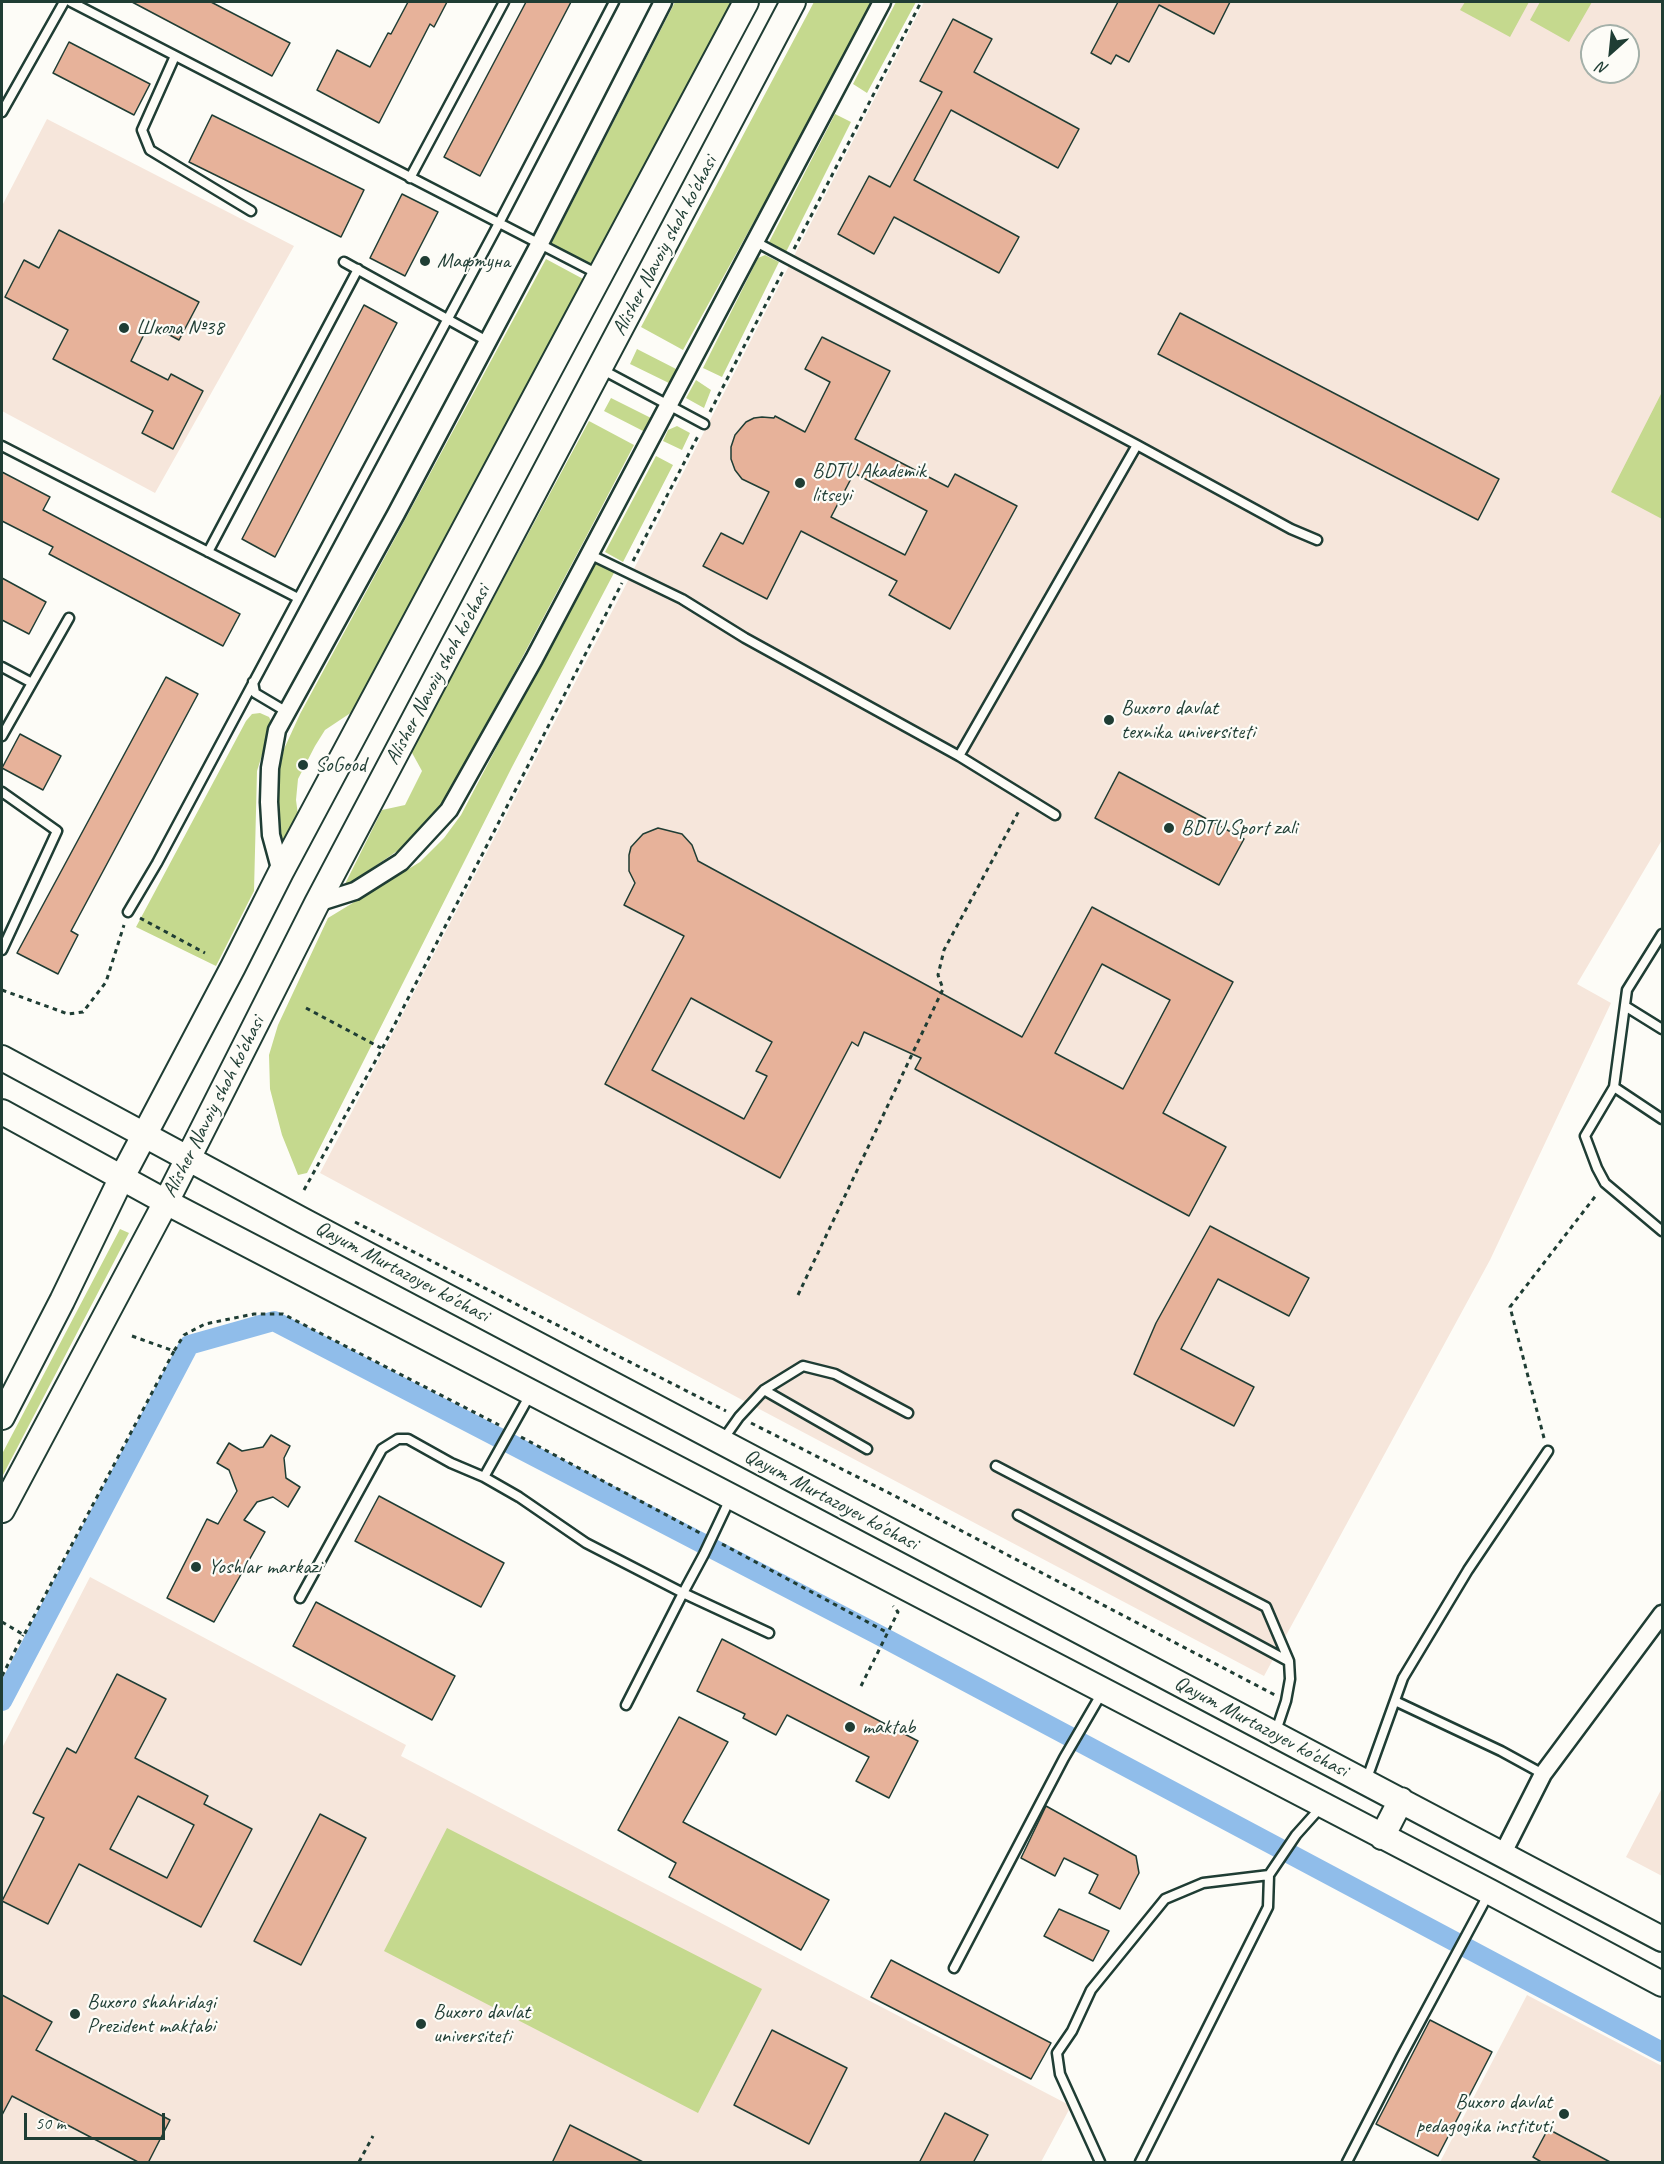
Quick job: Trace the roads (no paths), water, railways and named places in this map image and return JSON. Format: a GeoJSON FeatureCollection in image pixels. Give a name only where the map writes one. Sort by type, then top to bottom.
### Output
{"type":"FeatureCollection","features":[{"type":"Feature","properties":{"kind":"street"},"geometry":{"type":"LineString","coordinates":[[281,872],[271,835],[269,786],[277,730],[396,514],[540,243],[663,2]]}},
{"type":"Feature","properties":{"kind":"street","name":"Alisher Navoiy shoh ko'chasi"},"geometry":{"type":"LineString","coordinates":[[2,1417],[121,1179],[234,967],[281,872],[746,2]]}},
{"type":"Feature","properties":{"kind":"street","name":"Alisher Navoiy shoh ko'chasi"},"geometry":{"type":"LineString","coordinates":[[2,1510],[166,1202],[317,903],[793,2]]}},
{"type":"Feature","properties":{"kind":"street"},"geometry":{"type":"LineString","coordinates":[[317,903],[356,891],[401,862],[450,810],[534,659],[882,2]]}},
{"type":"Feature","properties":{"kind":"street","name":"Qayum Murtazoyev ko'chasi"},"geometry":{"type":"LineString","coordinates":[[2,1058],[144,1136],[1662,1939]]}},
{"type":"Feature","properties":{"kind":"street","name":"Qayum Murtazoyev ko'chasi"},"geometry":{"type":"LineString","coordinates":[[2,1112],[121,1179],[890,1581],[1098,1700],[1323,1805],[1662,1984]]}},
{"type":"Feature","properties":{"kind":"street"},"geometry":{"type":"LineString","coordinates":[[1502,1855],[1543,1774],[1662,1614]]}},
{"type":"Feature","properties":{"kind":"street"},"geometry":{"type":"LineString","coordinates":[[1323,1805],[1342,1770]]}},
{"type":"Feature","properties":{"kind":"street"},"geometry":{"type":"LineString","coordinates":[[1382,1837],[1401,1800]]}},
{"type":"Feature","properties":{"kind":"lane"},"geometry":{"type":"LineString","coordinates":[[2,112],[64,2]]}},
{"type":"Feature","properties":{"kind":"lane"},"geometry":{"type":"LineString","coordinates":[[71,2],[601,275]]}},
{"type":"Feature","properties":{"kind":"lane"},"geometry":{"type":"LineString","coordinates":[[410,178],[504,2]]}},
{"type":"Feature","properties":{"kind":"lane"},"geometry":{"type":"LineString","coordinates":[[128,912],[499,223],[614,2]]}},
{"type":"Feature","properties":{"kind":"lane"},"geometry":{"type":"LineString","coordinates":[[175,56],[142,130],[150,150],[251,211]]}},
{"type":"Feature","properties":{"kind":"lane"},"geometry":{"type":"LineString","coordinates":[[754,241],[1137,444],[1291,529],[1317,540]]}},
{"type":"Feature","properties":{"kind":"lane"},"geometry":{"type":"LineString","coordinates":[[344,262],[488,341]]}},
{"type":"Feature","properties":{"kind":"lane"},"geometry":{"type":"LineString","coordinates":[[208,552],[358,269]]}},
{"type":"Feature","properties":{"kind":"lane"},"geometry":{"type":"LineString","coordinates":[[600,369],[704,424]]}},
{"type":"Feature","properties":{"kind":"lane"},"geometry":{"type":"LineString","coordinates":[[959,756],[1137,444]]}},
{"type":"Feature","properties":{"kind":"lane"},"geometry":{"type":"LineString","coordinates":[[2,446],[298,598]]}},
{"type":"Feature","properties":{"kind":"lane"},"geometry":{"type":"LineString","coordinates":[[589,554],[682,599],[745,638],[959,756],[1055,815]]}},
{"type":"Feature","properties":{"kind":"lane"},"geometry":{"type":"LineString","coordinates":[[2,736],[69,618]]}},
{"type":"Feature","properties":{"kind":"lane"},"geometry":{"type":"LineString","coordinates":[[2,667],[32,683]]}},
{"type":"Feature","properties":{"kind":"lane"},"geometry":{"type":"LineString","coordinates":[[253,682],[255,693],[287,712]]}},
{"type":"Feature","properties":{"kind":"lane"},"geometry":{"type":"LineString","coordinates":[[2,792],[57,831],[2,950]]}},
{"type":"Feature","properties":{"kind":"lane"},"geometry":{"type":"LineString","coordinates":[[1662,934],[1627,990],[1614,1087],[1585,1136],[1605,1183],[1662,1231]]}},
{"type":"Feature","properties":{"kind":"lane"},"geometry":{"type":"LineString","coordinates":[[1625,1006],[1662,1029]]}},
{"type":"Feature","properties":{"kind":"lane"},"geometry":{"type":"LineString","coordinates":[[1614,1087],[1662,1119]]}},
{"type":"Feature","properties":{"kind":"lane"},"geometry":{"type":"LineString","coordinates":[[722,1442],[739,1417],[764,1390],[803,1366],[835,1374],[908,1413]]}},
{"type":"Feature","properties":{"kind":"lane"},"geometry":{"type":"LineString","coordinates":[[764,1390],[867,1449]]}},
{"type":"Feature","properties":{"kind":"lane"},"geometry":{"type":"LineString","coordinates":[[484,1477],[531,1393]]}},
{"type":"Feature","properties":{"kind":"lane"},"geometry":{"type":"LineString","coordinates":[[300,1598],[382,1449],[398,1439],[408,1439],[519,1497],[586,1543],[683,1593],[769,1633]]}},
{"type":"Feature","properties":{"kind":"lane"},"geometry":{"type":"LineString","coordinates":[[1366,1782],[1403,1678],[1468,1570],[1548,1451]]}},
{"type":"Feature","properties":{"kind":"lane"},"geometry":{"type":"LineString","coordinates":[[996,1466],[1266,1607],[1289,1661],[1290,1680],[1286,1701],[1275,1734]]}},
{"type":"Feature","properties":{"kind":"lane"},"geometry":{"type":"LineString","coordinates":[[626,1705],[731,1497]]}},
{"type":"Feature","properties":{"kind":"lane"},"geometry":{"type":"LineString","coordinates":[[1018,1515],[1289,1661]]}},
{"type":"Feature","properties":{"kind":"lane"},"geometry":{"type":"LineString","coordinates":[[954,1968],[1064,1758],[1098,1700]]}},
{"type":"Feature","properties":{"kind":"lane"},"geometry":{"type":"LineString","coordinates":[[1395,1701],[1501,1751],[1543,1774]]}},
{"type":"Feature","properties":{"kind":"lane"},"geometry":{"type":"LineString","coordinates":[[1140,2163],[1268,1907],[1269,1875],[1296,1835],[1323,1805]]}},
{"type":"Feature","properties":{"kind":"lane"},"geometry":{"type":"LineString","coordinates":[[1100,2163],[1060,2074],[1057,2053],[1072,2031],[1091,1990],[1165,1899],[1203,1882],[1269,1875]]}},
{"type":"Feature","properties":{"kind":"lane"},"geometry":{"type":"LineString","coordinates":[[1347,2163],[1490,1892]]}},
{"type":"Feature","properties":{"kind":"waterway"},"geometry":{"type":"LineString","coordinates":[[2,1701],[189,1345],[274,1321],[875,1633],[1662,2052]]}},
{"type":"Feature","properties":{"kind":"place","name":"Мафтуна"},"geometry":{"type":"Point","coordinates":[425,261]}},
{"type":"Feature","properties":{"kind":"place","name":"Школа №38"},"geometry":{"type":"Point","coordinates":[124,328]}},
{"type":"Feature","properties":{"kind":"place","name":"BDTU Akademik litseyi"},"geometry":{"type":"Point","coordinates":[800,483]}},
{"type":"Feature","properties":{"kind":"place","name":"Buxoro davlat texnika universiteti"},"geometry":{"type":"Point","coordinates":[1109,720]}},
{"type":"Feature","properties":{"kind":"place","name":"SoGood"},"geometry":{"type":"Point","coordinates":[303,765]}},
{"type":"Feature","properties":{"kind":"place","name":"BDTU Sport zali"},"geometry":{"type":"Point","coordinates":[1169,828]}},
{"type":"Feature","properties":{"kind":"place","name":"Yoshlar markazi"},"geometry":{"type":"Point","coordinates":[196,1567]}},
{"type":"Feature","properties":{"kind":"place","name":"maktab"},"geometry":{"type":"Point","coordinates":[850,1727]}},
{"type":"Feature","properties":{"kind":"place","name":"Buxoro shahridagi Prezident maktabi"},"geometry":{"type":"Point","coordinates":[75,2014]}},
{"type":"Feature","properties":{"kind":"place","name":"Buxoro davlat universiteti"},"geometry":{"type":"Point","coordinates":[421,2024]}},
{"type":"Feature","properties":{"kind":"place","name":"Buxoro davlat pedagogika instituti"},"geometry":{"type":"Point","coordinates":[1564,2114]}}]}
